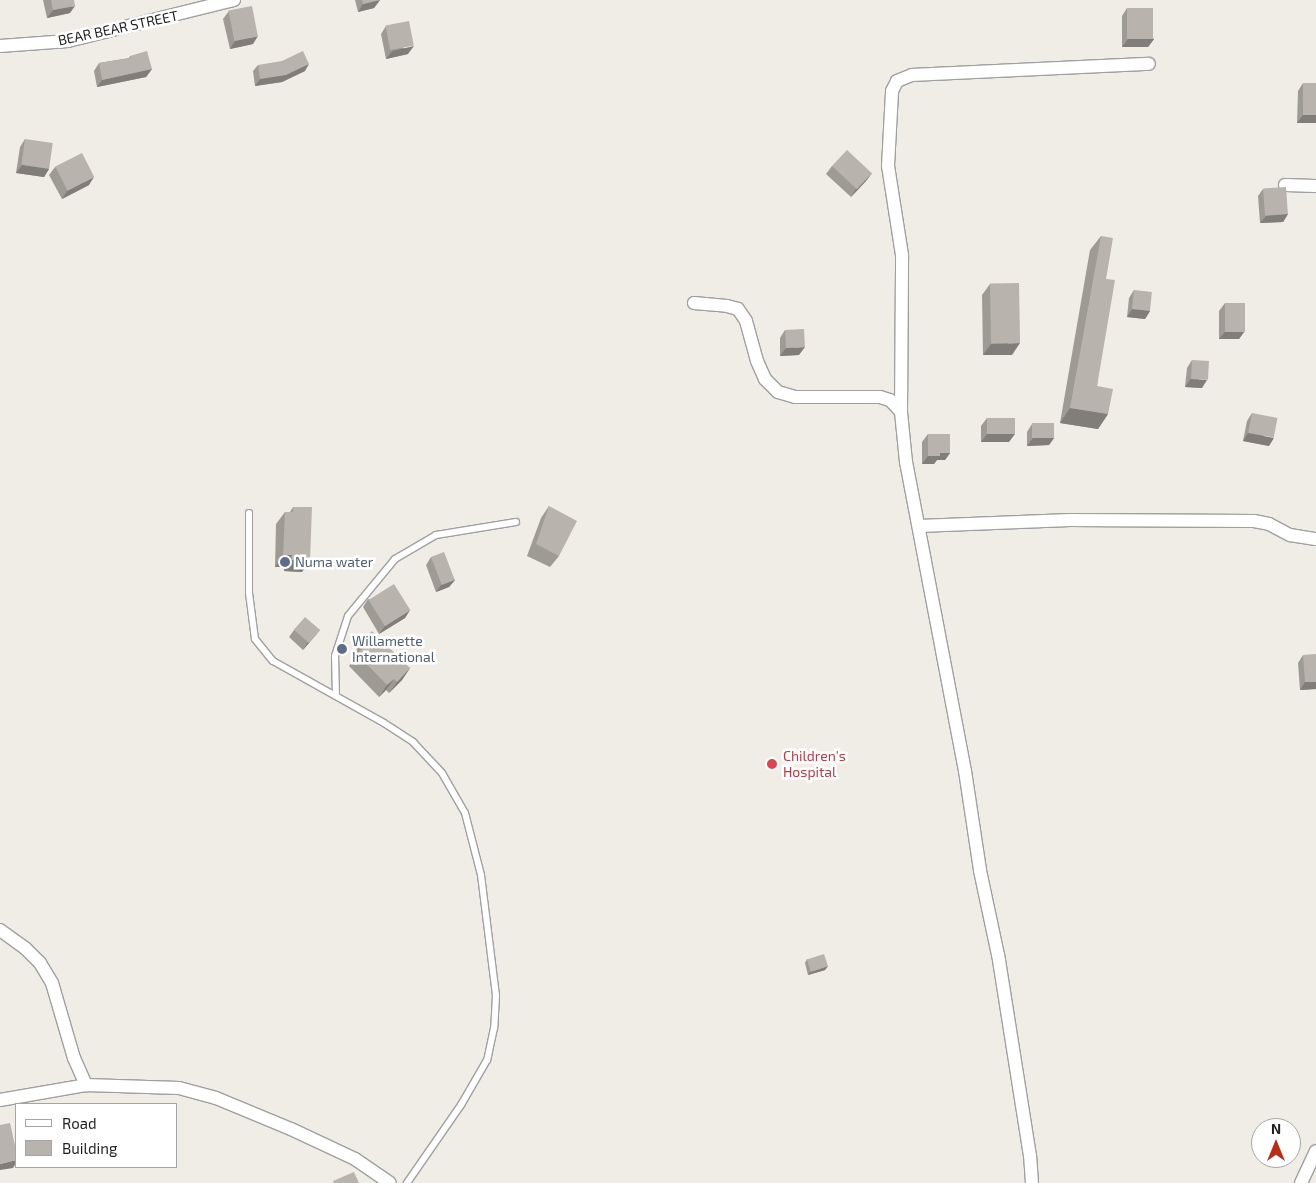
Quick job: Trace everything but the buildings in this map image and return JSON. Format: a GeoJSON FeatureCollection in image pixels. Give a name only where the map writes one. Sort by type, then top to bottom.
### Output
{"type":"FeatureCollection","features":[{"type":"Feature","properties":{"kind":"street","name":"BEAR BEAR STREET"},"geometry":{"type":"LineString","coordinates":[[0,46],[68,41],[234,0]]}},
{"type":"Feature","properties":{"kind":"street"},"geometry":{"type":"LineString","coordinates":[[1032,1183],[1029,1146],[998,955],[980,870],[965,771],[906,462],[901,412],[902,255],[888,166],[892,91],[897,81],[912,75],[1149,64]]}},
{"type":"Feature","properties":{"kind":"street"},"geometry":{"type":"LineString","coordinates":[[1286,185],[1316,186]]}},
{"type":"Feature","properties":{"kind":"street"},"geometry":{"type":"LineString","coordinates":[[694,303],[738,309],[746,321],[757,361],[765,379],[778,392],[795,397],[880,397],[890,400],[901,412]]}},
{"type":"Feature","properties":{"kind":"street"},"geometry":{"type":"LineString","coordinates":[[919,526],[1070,520],[1254,521],[1269,524],[1290,536],[1316,539]]}},
{"type":"Feature","properties":{"kind":"street"},"geometry":{"type":"LineString","coordinates":[[0,930],[40,963],[52,983],[74,1058],[86,1085]]}},
{"type":"Feature","properties":{"kind":"street"},"geometry":{"type":"LineString","coordinates":[[0,1100],[86,1085],[179,1088],[216,1098],[356,1158],[390,1183]]}},
{"type":"Feature","properties":{"kind":"street"},"geometry":{"type":"LineString","coordinates":[[1301,1183],[1316,1151]]}},
{"type":"Feature","properties":{"kind":"lane"},"geometry":{"type":"LineString","coordinates":[[250,513],[249,593],[255,638],[273,661],[413,742],[442,773],[465,813],[481,874],[496,995],[494,1028],[487,1060],[461,1105],[407,1183]]}},
{"type":"Feature","properties":{"kind":"lane"},"geometry":{"type":"LineString","coordinates":[[336,696],[335,656],[348,616],[395,559],[436,535],[516,522]]}},
{"type":"Feature","properties":{"kind":"place","name":"Numa water"},"geometry":{"type":"Point","coordinates":[285,562]}},
{"type":"Feature","properties":{"kind":"place","name":"Willamette International"},"geometry":{"type":"Point","coordinates":[342,649]}},
{"type":"Feature","properties":{"kind":"place","name":"Children's Hospital"},"geometry":{"type":"Point","coordinates":[772,764]}}]}
